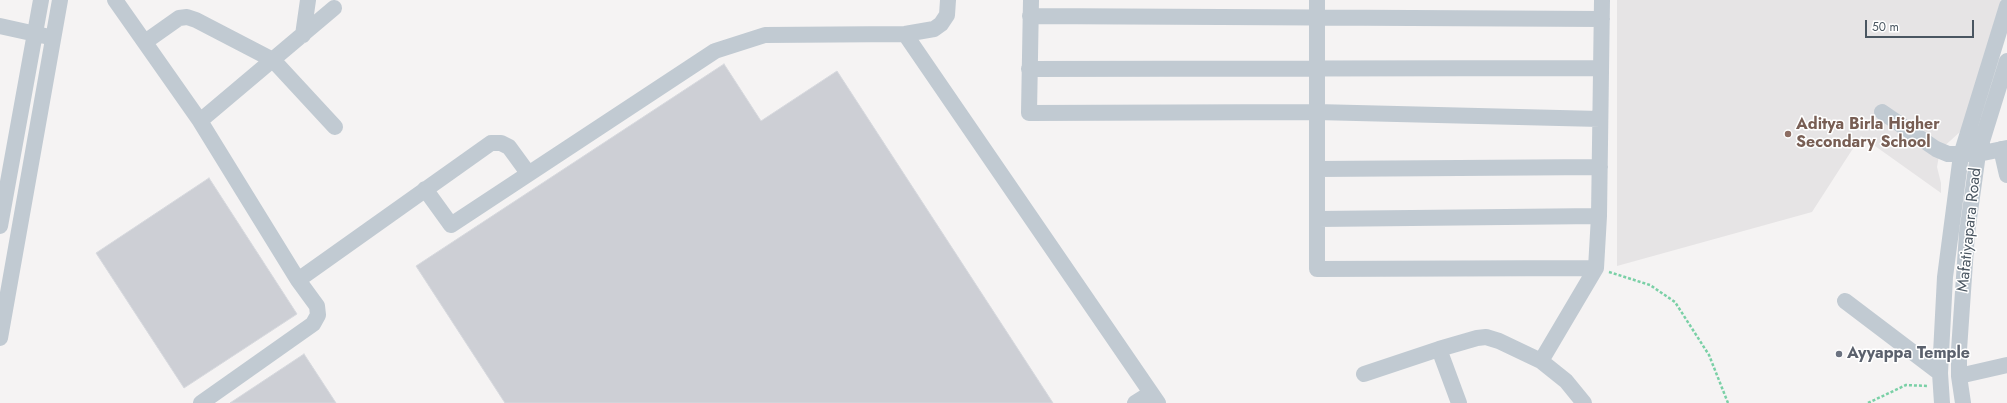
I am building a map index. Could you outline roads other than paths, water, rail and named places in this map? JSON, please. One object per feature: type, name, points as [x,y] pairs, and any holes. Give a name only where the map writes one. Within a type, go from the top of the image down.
[{"type":"street","points":[[0,226],[42,0]]},
{"type":"street","points":[[0,338],[60,0]]},
{"type":"street","points":[[115,0],[200,121],[298,280],[317,306],[318,315],[313,324],[201,403]]},
{"type":"street","points":[[303,35],[308,0]]},
{"type":"street","points":[[425,189],[451,225],[715,51],[764,35],[905,34],[934,29],[941,24],[947,15],[948,0]]},
{"type":"street","points":[[1031,0],[1029,113],[1316,112],[1600,119]]},
{"type":"street","points":[[1317,0],[1317,270],[1596,268]]},
{"type":"street","points":[[1541,361],[1596,268],[1599,216],[1602,0]]},
{"type":"street","points":[[1940,388],[1945,277],[1961,155],[2007,6]]},
{"type":"street","points":[[200,121],[334,8]]},
{"type":"street","points":[[1030,16],[1602,19]]},
{"type":"street","points":[[145,42],[174,21],[186,17],[196,20],[273,60],[334,127]]},
{"type":"street","points":[[0,26],[53,37]]},
{"type":"street","points":[[905,34],[1155,398],[1135,403]]},
{"type":"street","points":[[1029,69],[1601,68]]},
{"type":"street","name":"Mafatiyapara Road","points":[[1963,403],[1959,376],[1964,257],[1978,154],[2006,68]]},
{"type":"street","points":[[1882,112],[1936,149],[1948,154],[1978,154],[2004,149],[2007,175]]},
{"type":"street","points":[[298,280],[491,143],[501,142],[509,147],[528,173]]},
{"type":"street","points":[[1318,169],[1600,167]]},
{"type":"street","points":[[1318,219],[1599,216]]},
{"type":"street","points":[[1845,301],[1940,388]]},
{"type":"street","points":[[1364,374],[1439,349],[1477,338],[1486,337],[1499,341],[1541,361],[1566,381],[1584,403]]},
{"type":"street","points":[[1439,349],[1459,403]]},
{"type":"street","points":[[1959,376],[2007,365]]},
{"type":"place","name":"Aditya Birla Higher Secondary School","points":[[1788,134]]},
{"type":"place","name":"Ayyappa Temple","points":[[1839,354]]}]
